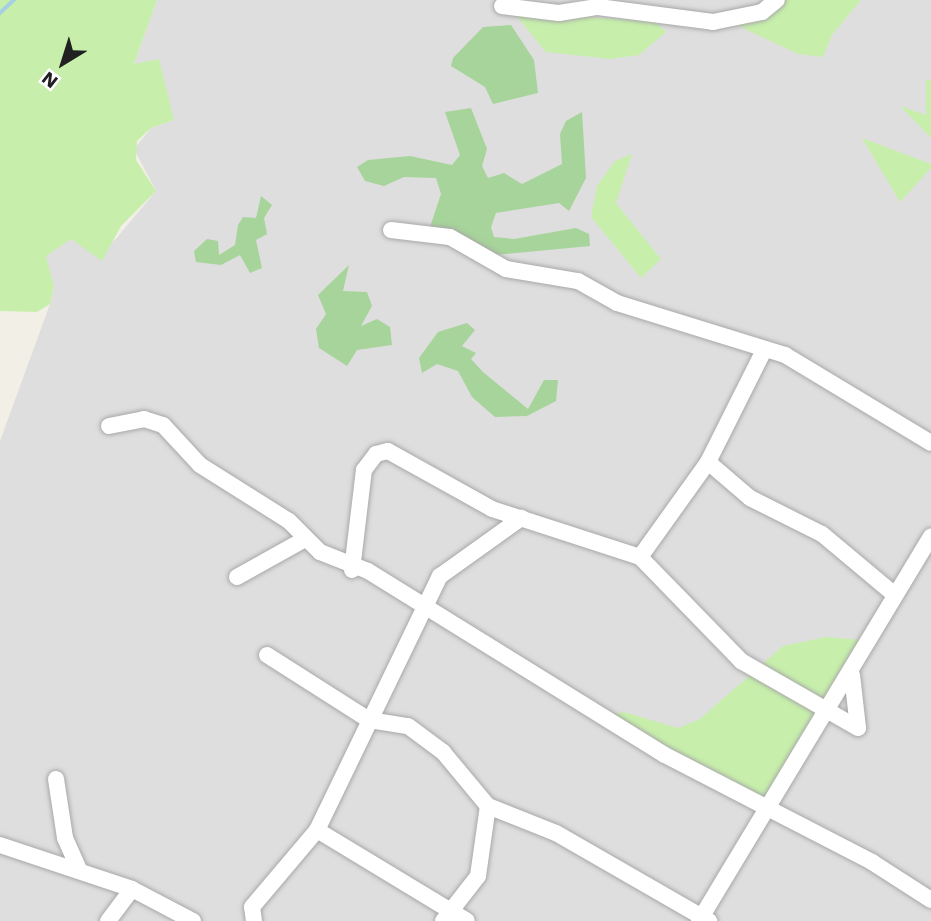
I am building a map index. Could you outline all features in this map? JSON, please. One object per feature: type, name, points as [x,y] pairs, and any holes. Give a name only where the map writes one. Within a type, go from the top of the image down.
[{"type":"street","points":[[502,6],[559,13],[598,7],[713,22],[762,12],[777,0]]},
{"type":"street","points":[[391,230],[450,237],[506,269],[578,281],[617,303],[785,355],[931,443]]},
{"type":"street","points":[[640,557],[708,462],[764,350]]},
{"type":"street","points":[[109,426],[144,419],[163,425],[200,465],[289,521],[305,539],[352,570],[368,571],[665,755],[769,807],[931,900]]},
{"type":"street","points":[[352,570],[365,470],[376,454],[397,454],[521,519],[640,557],[741,661],[858,728],[852,674]]},
{"type":"street","points":[[708,462],[750,498],[822,534],[895,595]]},
{"type":"street","points":[[254,921],[252,906],[317,830],[440,576],[521,519]]},
{"type":"street","points":[[267,655],[369,720],[408,726],[443,752],[488,806],[556,833],[703,919],[852,674],[895,595],[931,537]]},
{"type":"street","points":[[237,577],[305,539]]},
{"type":"street","points":[[56,779],[65,838],[79,869]]},
{"type":"street","points":[[447,915],[478,876],[488,806]]},
{"type":"street","points":[[317,830],[447,915],[467,921]]},
{"type":"street","points":[[0,845],[79,869],[132,890],[194,921]]},
{"type":"street","points":[[108,921],[132,890]]},
{"type":"shaded area","points":[[157,0],[931,0],[931,921],[0,921],[0,441],[50,304],[54,286],[45,256],[71,239],[114,241],[156,191],[134,149],[151,128],[174,120],[134,64]]},
{"type":"green space","points":[[0,0],[157,0],[134,64],[159,59],[174,120],[151,128],[137,141],[136,160],[156,191],[121,226],[102,261],[71,239],[46,256],[54,286],[50,304],[37,312],[0,311]]},
{"type":"green space","points":[[783,0],[861,0],[832,35],[823,57],[798,54],[730,22]]},
{"type":"green space","points":[[514,13],[655,21],[666,32],[639,55],[610,59],[546,52]]},
{"type":"green space","points":[[511,25],[534,60],[538,93],[493,104],[485,87],[451,66],[453,58],[483,27]]},
{"type":"green space","points":[[926,80],[931,80],[931,138],[900,106],[926,115]]},
{"type":"green space","points":[[471,108],[487,149],[482,166],[488,178],[504,173],[522,184],[562,164],[560,134],[566,121],[582,112],[586,178],[569,211],[559,203],[496,213],[491,227],[494,237],[514,239],[576,228],[589,234],[590,246],[484,256],[428,233],[441,194],[436,178],[404,177],[384,186],[365,181],[357,167],[368,160],[410,156],[452,165],[460,155],[445,112]]},
{"type":"green space","points":[[862,138],[931,164],[931,168],[900,202]]},
{"type":"green space","points":[[632,154],[616,203],[661,259],[641,278],[591,217],[597,186],[615,161]]},
{"type":"green space","points":[[261,196],[272,205],[264,218],[267,234],[256,240],[262,268],[250,273],[240,255],[221,265],[196,262],[194,251],[207,239],[218,241],[219,255],[235,245],[238,225],[243,217],[256,218]]},
{"type":"green space","points":[[349,265],[343,291],[367,292],[372,306],[361,326],[377,319],[390,327],[392,345],[357,350],[347,366],[319,348],[316,329],[326,314],[318,295]]},
{"type":"green space","points":[[467,323],[475,330],[462,346],[476,353],[471,359],[483,372],[528,409],[544,380],[558,380],[556,401],[527,416],[495,417],[472,397],[458,371],[437,364],[422,373],[419,358],[438,332]]},
{"type":"green space","points":[[826,637],[872,641],[769,807],[609,715],[624,712],[678,728],[700,719],[783,646]]},
{"type":"waterway","points":[[0,13],[14,0]]}]
